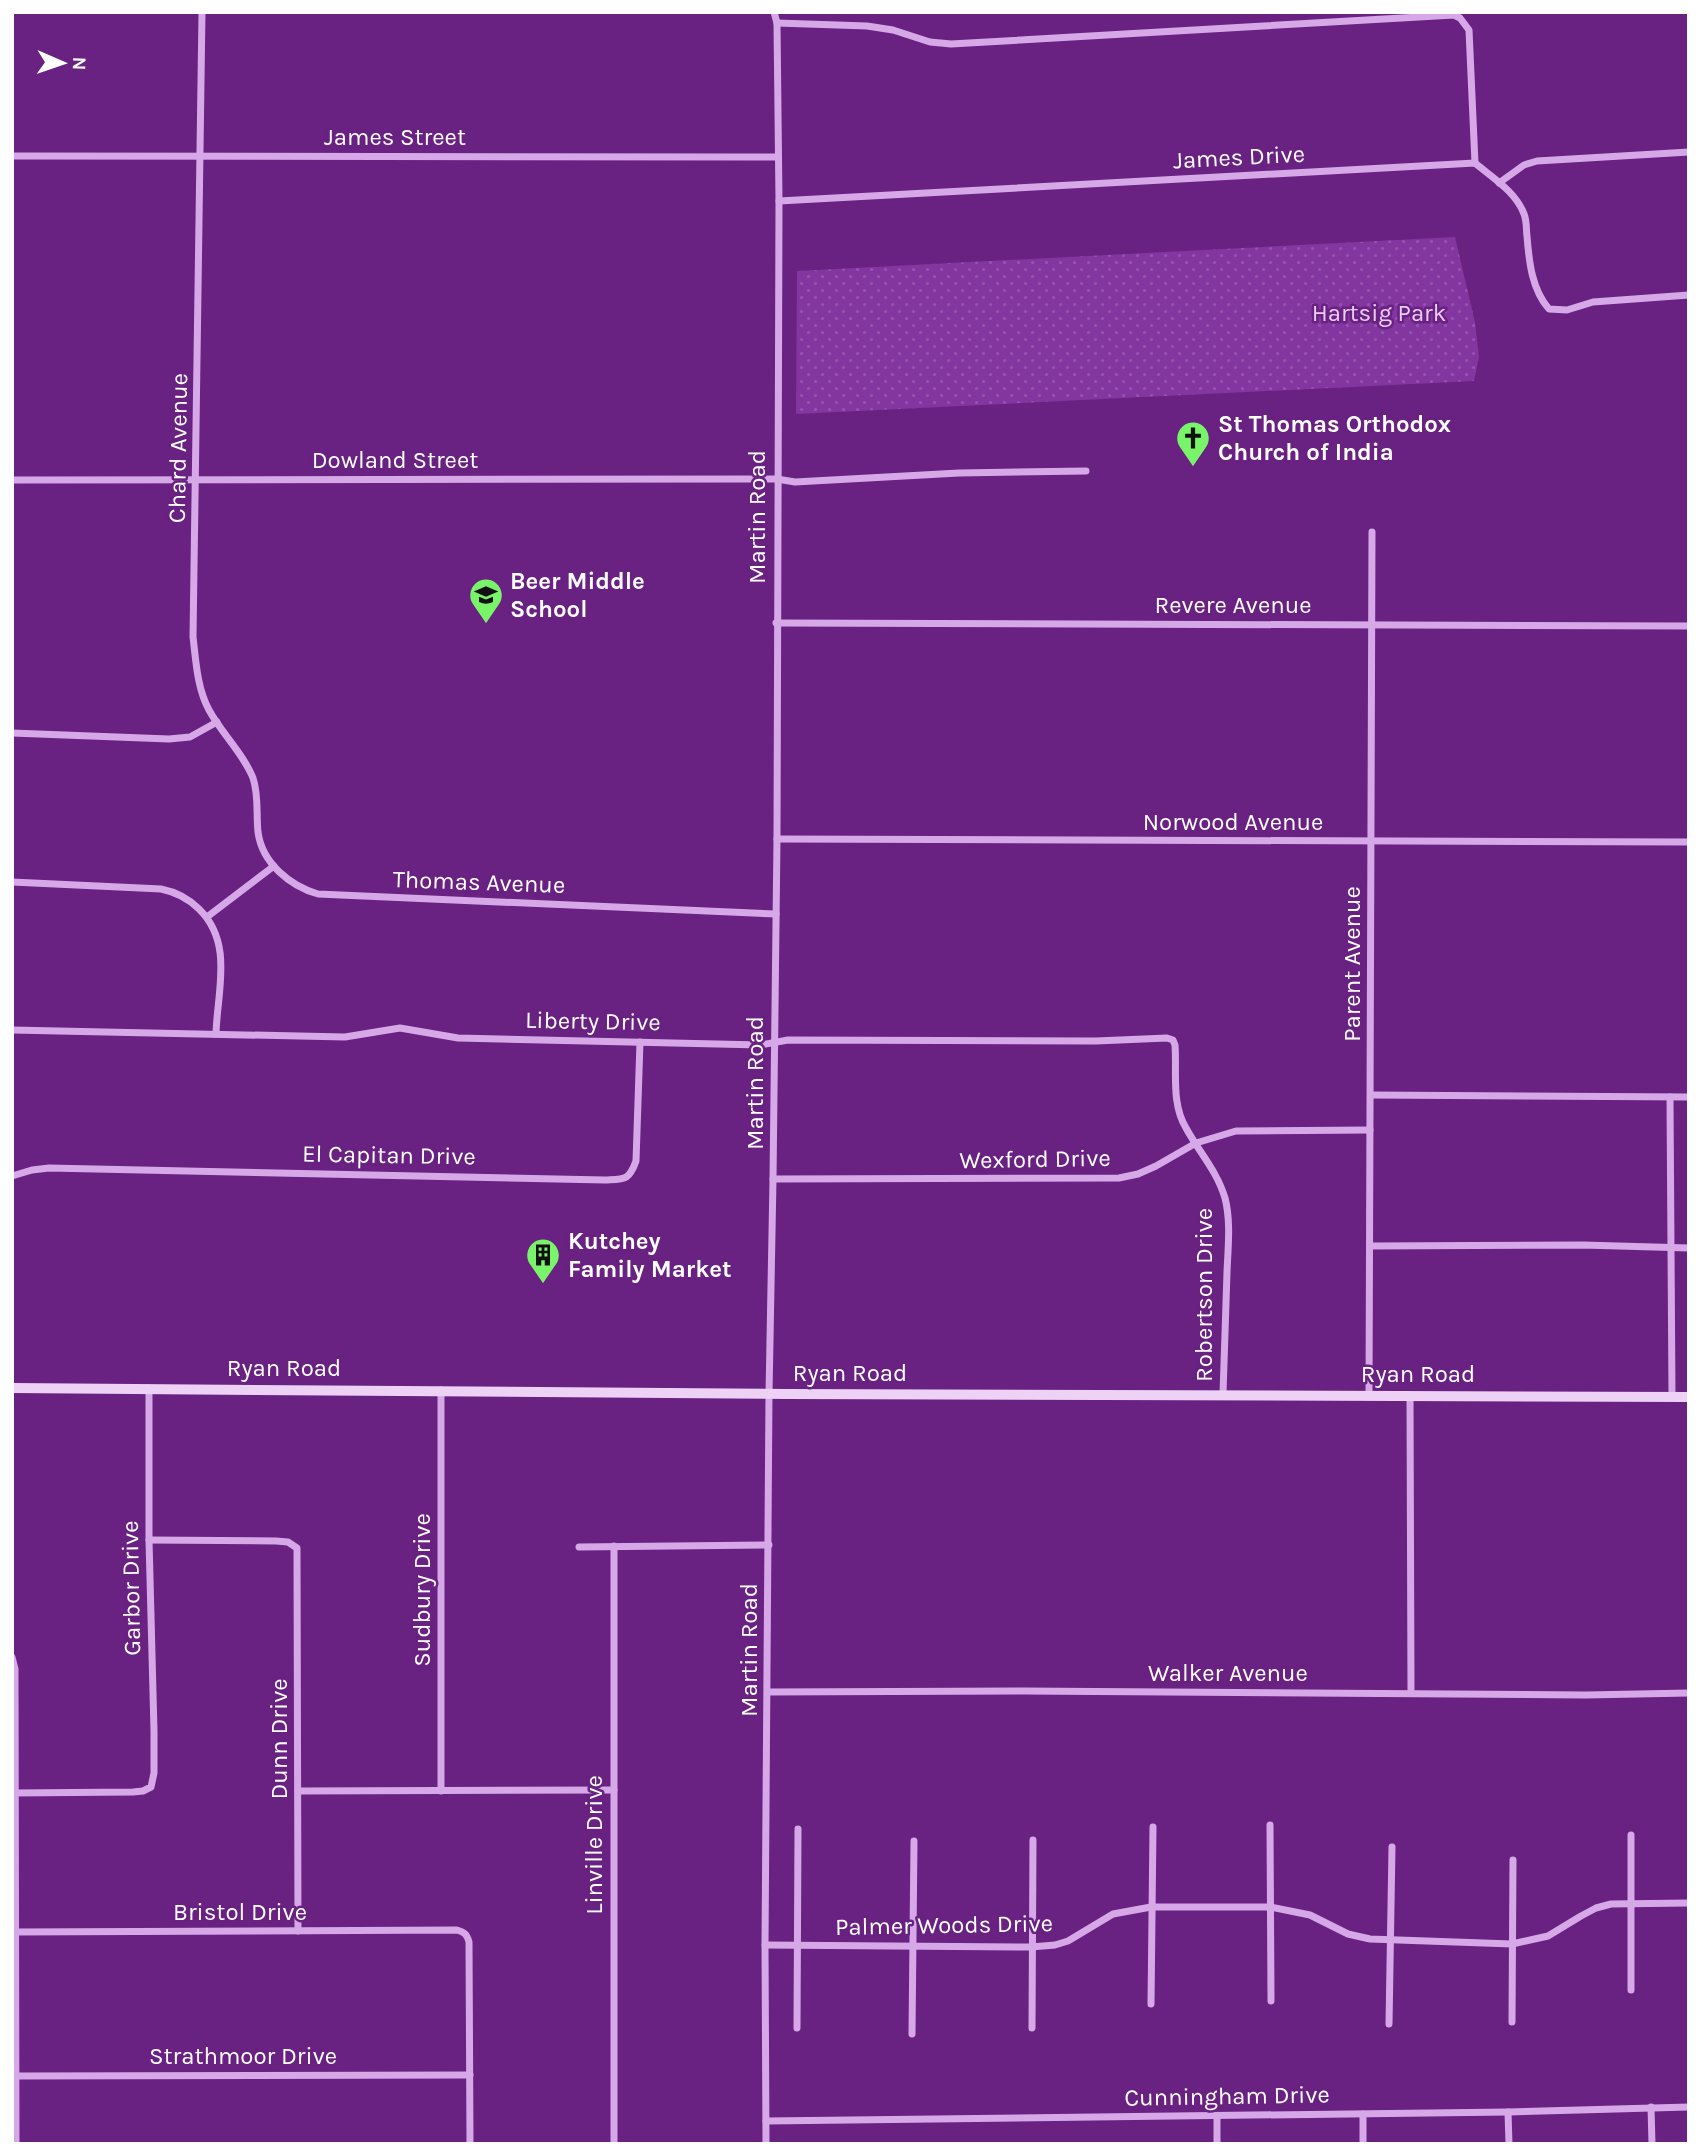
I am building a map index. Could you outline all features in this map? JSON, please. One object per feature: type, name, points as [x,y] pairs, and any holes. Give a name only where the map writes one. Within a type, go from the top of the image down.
[{"type":"main road","name":"Ryan Road","points":[[12,1388],[1689,1397]]},
{"type":"street","name":"Chard Avenue","points":[[202,12],[193,637],[203,697],[252,777],[257,793],[260,842],[274,866]]},
{"type":"street","name":"Martin Road","points":[[766,2144],[769,1394],[777,839],[779,201],[777,23],[774,12]]},
{"type":"street","points":[[777,23],[867,26],[893,30],[930,43],[951,44],[1446,14],[1460,18],[1469,30],[1475,163],[1513,197],[1525,216],[1536,290],[1549,309],[1558,311],[1593,302],[1689,295]]},
{"type":"street","points":[[1499,183],[1524,165],[1537,161],[1689,152]]},
{"type":"street","name":"James Street","points":[[12,156],[778,157]]},
{"type":"street","name":"James Drive","points":[[779,201],[1475,163]]},
{"type":"street","name":"Dowland Street","points":[[12,480],[777,479],[795,482],[959,473],[1086,471]]},
{"type":"street","name":"Parent Avenue","points":[[1369,1395],[1372,532]]},
{"type":"street","name":"Revere Avenue","points":[[776,623],[1689,626]]},
{"type":"street","points":[[12,733],[169,739],[190,737],[217,722]]},
{"type":"street","name":"Norwood Avenue","points":[[777,839],[1689,842]]},
{"type":"street","points":[[207,917],[274,866]]},
{"type":"street","name":"Thomas Avenue","points":[[274,866],[288,880],[318,894],[776,914]]},
{"type":"street","points":[[12,882],[161,889],[192,902],[207,917],[217,936],[221,954],[216,1034]]},
{"type":"street","name":"Liberty Drive","points":[[12,1030],[345,1037],[400,1028],[458,1038],[761,1045],[788,1040],[1173,1040]]},
{"type":"street","name":"Robertson Drive","points":[[1173,1040],[1178,1106],[1185,1127],[1216,1175],[1225,1199],[1228,1254],[1223,1395]]},
{"type":"street","name":"El Capitan Drive","points":[[12,1176],[49,1168],[624,1179],[632,1173],[636,1161],[640,1042]]},
{"type":"street","points":[[1371,1096],[1689,1097]]},
{"type":"street","points":[[1670,1097],[1672,1397]]},
{"type":"street","name":"Wexford Drive","points":[[774,1179],[1119,1178],[1156,1166],[1196,1143],[1236,1131],[1370,1130]]},
{"type":"street","points":[[1370,1246],[1583,1245],[1689,1248]]},
{"type":"street","name":"Garbor Drive","points":[[14,1793],[143,1791],[151,1787],[154,1773],[154,1731],[149,1540],[149,1388]]},
{"type":"street","name":"Sudbury Drive","points":[[441,1390],[441,1791]]},
{"type":"street","points":[[1410,1395],[1411,1693]]},
{"type":"street","name":"Dunn Drive","points":[[149,1540],[276,1541],[288,1542],[297,1548],[298,1931]]},
{"type":"street","points":[[579,1546],[769,1545]]},
{"type":"street","name":"Linville Drive","points":[[614,1546],[614,2144]]},
{"type":"street","points":[[12,1657],[15,1670],[16,2144]]},
{"type":"street","name":"Walker Avenue","points":[[768,1692],[1586,1695],[1689,1693]]},
{"type":"street","points":[[299,1791],[614,1790]]},
{"type":"street","points":[[1270,1825],[1271,2001]]},
{"type":"street","points":[[1151,2004],[1153,1826]]},
{"type":"street","points":[[797,2028],[798,1829]]},
{"type":"street","points":[[1631,1835],[1631,1990]]},
{"type":"street","points":[[1032,2028],[1033,1840]]},
{"type":"street","points":[[912,2035],[914,1841]]},
{"type":"street","points":[[1389,2024],[1392,1847]]},
{"type":"street","points":[[1512,2022],[1513,1860]]},
{"type":"street","name":"Palmer Woods Drive","points":[[765,1945],[1055,1945],[1068,1941],[1113,1914],[1151,1907],[1270,1907],[1310,1915],[1348,1934],[1390,1941],[1511,1944],[1548,1936],[1596,1908],[1611,1904],[1689,1903]]},
{"type":"street","name":"Bristol Drive","points":[[16,1932],[464,1932],[469,1941],[470,2075]]},
{"type":"street","points":[[470,2075],[470,2144]]},
{"type":"street","name":"Strathmoor Drive","points":[[16,2076],[470,2075]]},
{"type":"street","name":"Cunningham Drive","points":[[766,2121],[1508,2112],[1689,2107]]},
{"type":"street","points":[[1651,2108],[1652,2144]]},
{"type":"street","points":[[1508,2112],[1509,2144]]},
{"type":"street","points":[[1363,2114],[1363,2144]]},
{"type":"street","points":[[1217,2116],[1217,2144]]},
{"type":"green space","name":"Hartsig Park","points":[[1455,237],[1475,322],[1479,357],[1474,381],[796,414],[797,271]]},
{"type":"place","name":"St Thomas Orthodox Church of India","points":[[1193,468]]},
{"type":"place","name":"Beer Middle School","points":[[486,625]]},
{"type":"place","name":"Kutchey Family Market","points":[[543,1285]]}]
